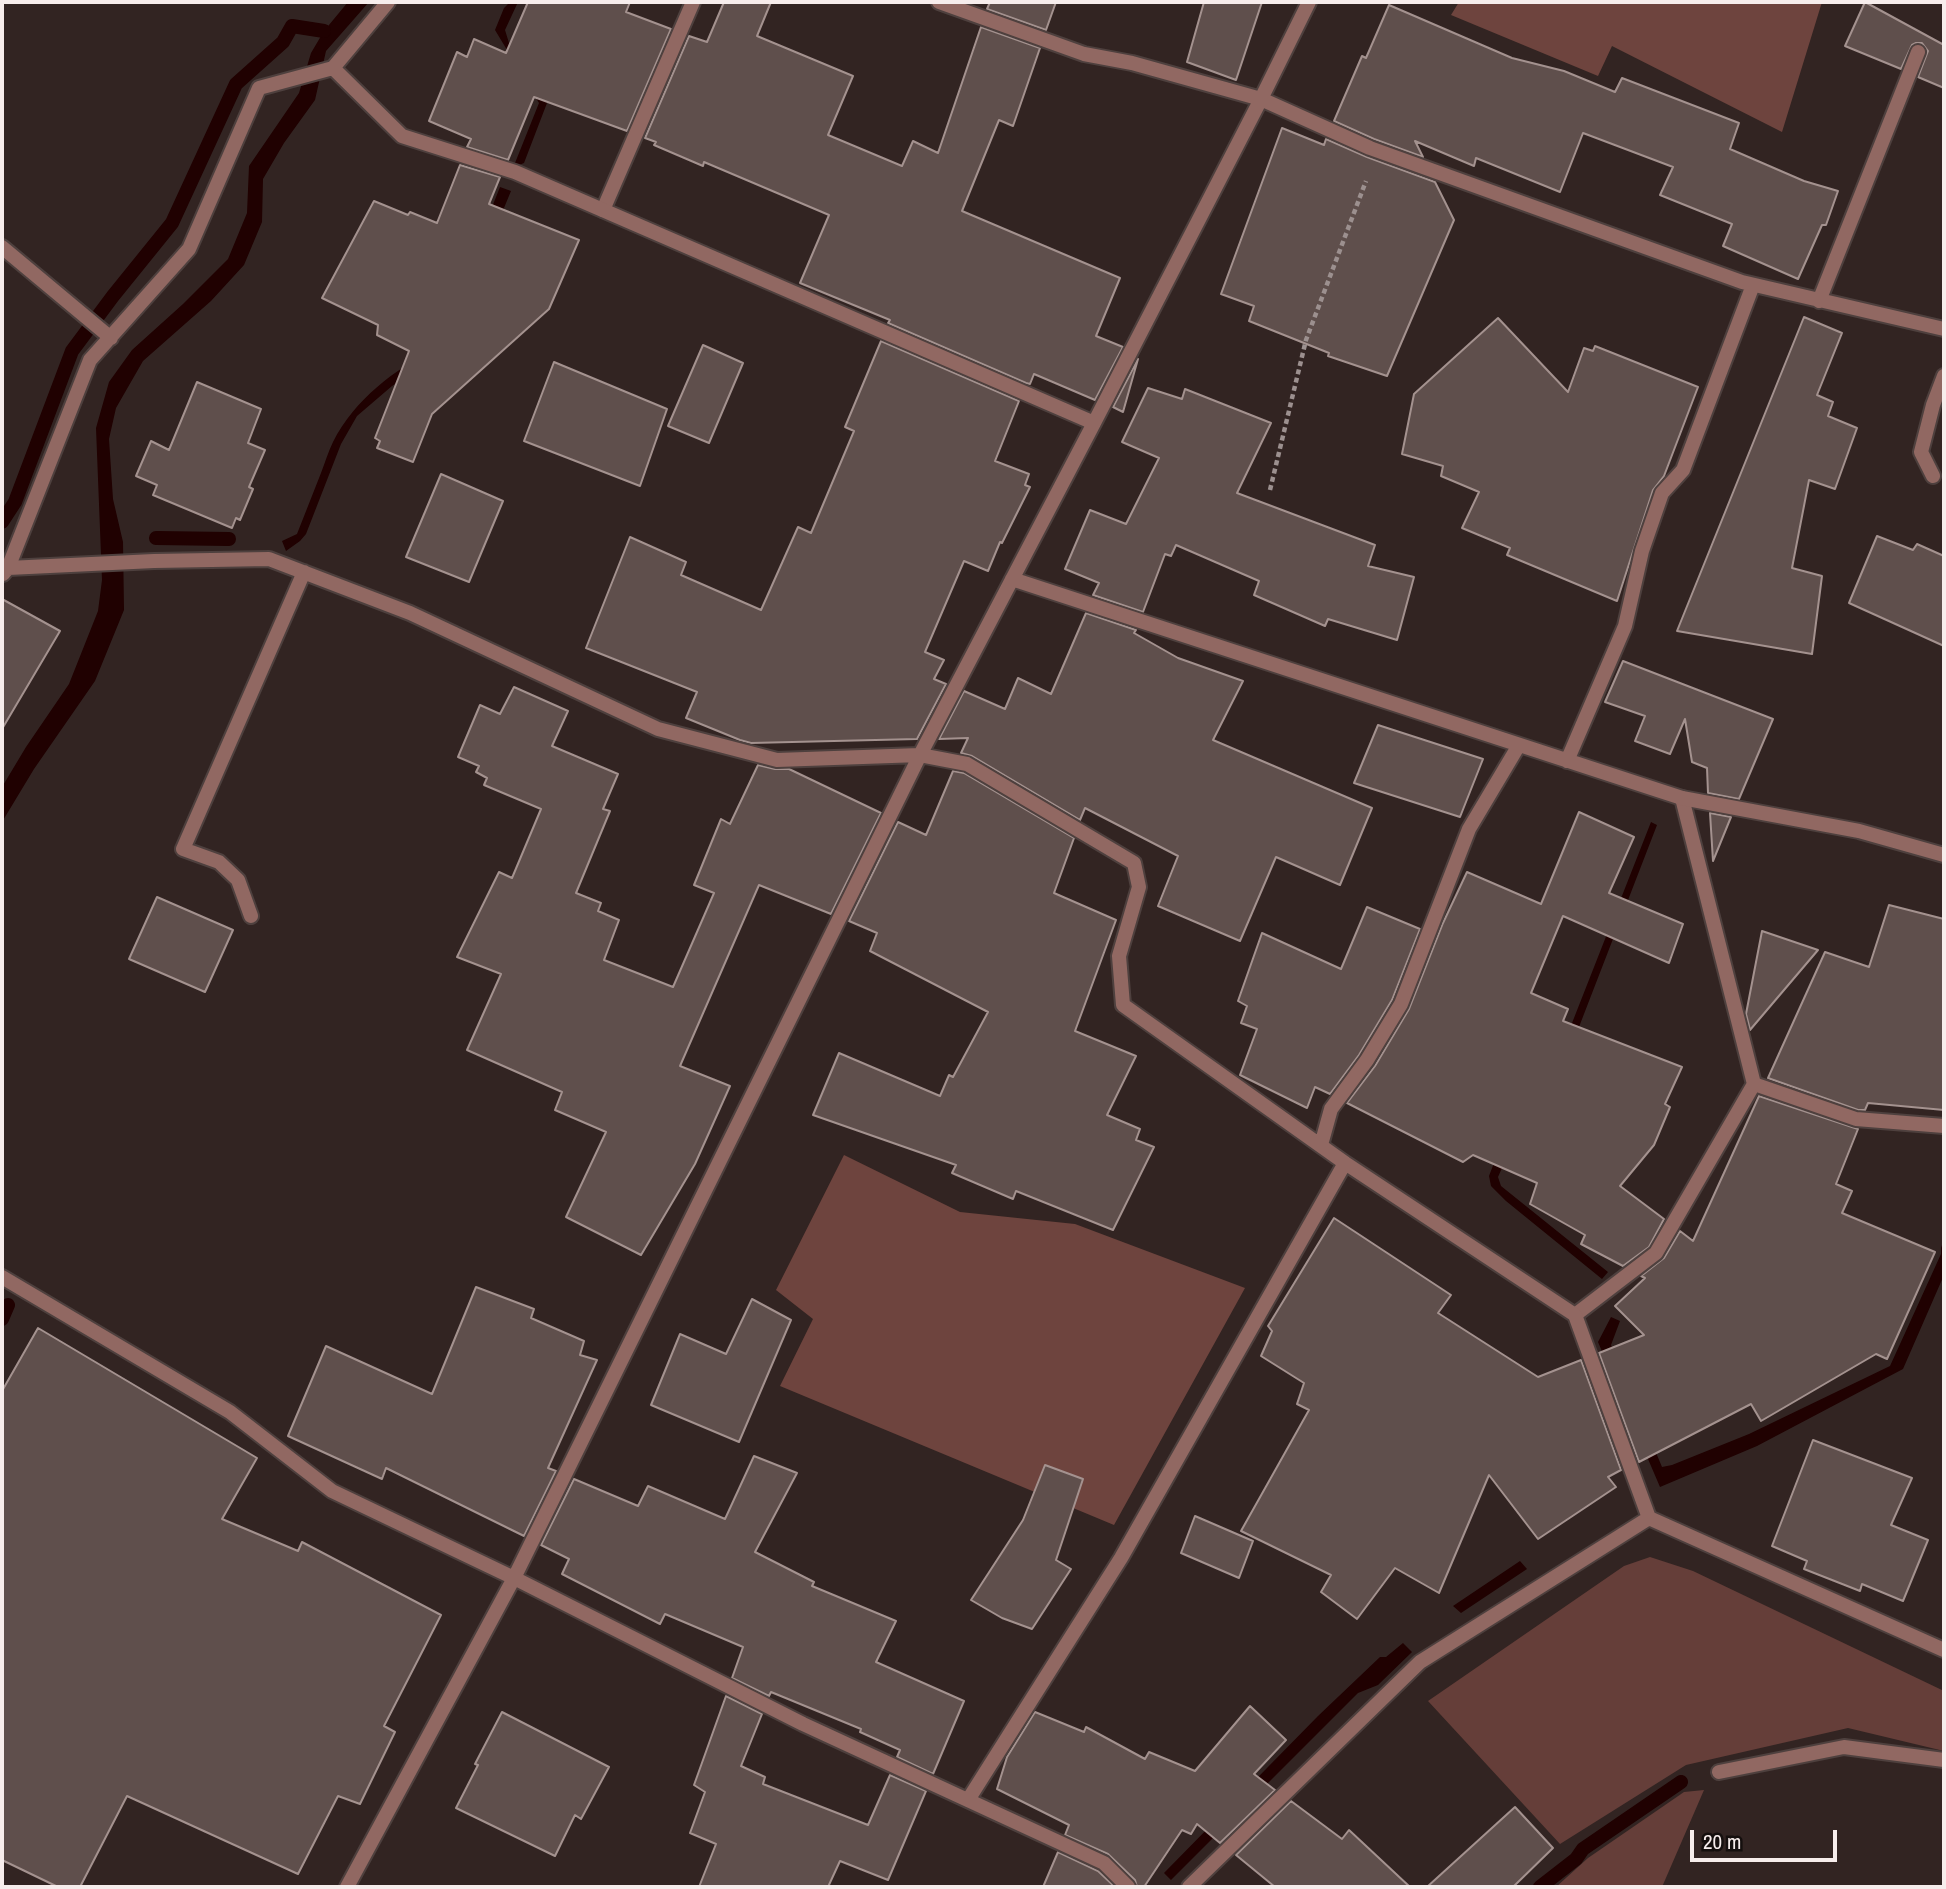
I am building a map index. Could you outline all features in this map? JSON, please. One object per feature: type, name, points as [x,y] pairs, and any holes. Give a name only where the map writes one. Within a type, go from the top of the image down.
[{"type":"street","points":[[388,2],[333,68],[259,88],[189,249],[90,360],[5,572],[153,561],[269,559],[410,612],[658,729],[777,760],[920,755],[967,764],[1134,863],[1139,887],[1119,956],[1123,1005],[1345,1163],[1575,1315],[1649,1518],[1944,1650]]},
{"type":"street","points":[[603,209],[693,2]]},
{"type":"street","points":[[939,2],[1084,54],[1132,63],[1261,99],[1377,150],[1754,285],[1944,330]]},
{"type":"street","points":[[347,1887],[514,1578],[920,755],[1094,423],[1309,2]]},
{"type":"street","points":[[1819,301],[1918,52]]},
{"type":"street","points":[[333,68],[402,136],[515,172],[1094,423]]},
{"type":"street","points":[[2,247],[111,338]]},
{"type":"street","points":[[1567,761],[1625,626],[1642,551],[1662,493],[1683,470],[1754,285]]},
{"type":"street","points":[[1933,477],[1922,452],[1933,405],[1944,376]]},
{"type":"street","points":[[251,916],[239,880],[219,862],[183,849],[304,572]]},
{"type":"street","points":[[1012,579],[1682,798],[1858,831],[1944,855]]},
{"type":"street","points":[[1321,1145],[1331,1110],[1367,1060],[1401,1004],[1469,829],[1519,745]]},
{"type":"street","points":[[1575,1315],[1656,1253],[1754,1084],[1682,798]]},
{"type":"street","points":[[1754,1084],[1856,1119],[1944,1126]]},
{"type":"street","points":[[968,1800],[1121,1558],[1345,1163]]},
{"type":"street","points":[[2,1277],[230,1412],[331,1491],[514,1578],[803,1724],[1104,1863],[1128,1887]]},
{"type":"street","points":[[1189,1887],[1420,1662],[1649,1518]]},
{"type":"street","points":[[1720,1772],[1844,1747],[1944,1760]]},
{"type":"path","points":[[1270,490],[1306,340],[1377,150]]},
{"type":"shaded area","points":[[348,2],[369,2],[326,51],[315,100],[284,143],[263,179],[262,222],[244,265],[211,301],[143,361],[116,408],[109,439],[113,499],[123,542],[124,610],[95,681],[34,769],[2,822],[2,787],[69,684],[98,611],[102,580],[96,428],[109,382],[132,350],[228,259],[247,213],[249,166],[299,93],[311,53],[324,31]]},
{"type":"shaded area","points":[[510,2],[518,2],[505,30],[509,43],[546,90],[547,103],[524,163],[519,165],[515,163],[539,103],[495,30],[504,8]]},
{"type":"shaded area","points":[[1459,2],[1822,2],[1782,132],[1612,46],[1598,76],[1451,15]]},
{"type":"shaded area","points":[[500,187],[511,191],[444,353],[392,386],[357,416],[341,444],[306,534],[286,551],[282,541],[297,534],[331,446],[352,412],[391,376],[436,348]]},
{"type":"shaded area","points":[[1651,822],[1657,825],[1550,1102],[1498,1177],[1501,1186],[1608,1272],[1602,1279],[1506,1201],[1491,1186],[1489,1176],[1494,1163],[1541,1102]]},
{"type":"shaded area","points":[[844,1155],[960,1212],[1075,1224],[1245,1288],[1114,1525],[780,1386],[813,1319],[776,1290]]},
{"type":"shaded area","points":[[1944,1239],[1944,1275],[1903,1369],[1757,1446],[1660,1487],[1598,1342],[1611,1317],[1620,1321],[1611,1345],[1662,1467],[1672,1465],[1749,1434],[1890,1366],[1941,1254]]},
{"type":"shaded area","points":[[1650,1557],[1693,1571],[1944,1691],[1944,1751],[1848,1728],[1686,1765],[1560,1844],[1428,1701],[1624,1566]]},
{"type":"shaded area","points":[[1520,1561],[1527,1569],[1461,1613],[1453,1606]]},
{"type":"shaded area","points":[[1403,1643],[1412,1652],[1378,1685],[1358,1693],[1171,1880],[1164,1873],[1318,1716],[1380,1657],[1386,1657]]},
{"type":"shaded area","points":[[1704,1790],[1662,1887],[1556,1887],[1588,1858],[1684,1792]]},
{"type":"building","points":[[528,2],[630,2],[626,12],[671,29],[627,131],[534,97],[508,160],[467,147],[471,139],[429,121],[457,52],[467,57],[474,39],[506,53]]},
{"type":"building","points":[[724,2],[771,2],[757,36],[853,76],[828,135],[902,166],[913,141],[938,153],[981,27],[1040,48],[1013,126],[999,120],[962,211],[1120,278],[1096,336],[1123,347],[1095,400],[1034,374],[1030,384],[1026,383],[888,323],[890,320],[800,283],[829,215],[704,162],[703,166],[654,145],[656,142],[645,138],[689,36],[707,42]]},
{"type":"building","points":[[990,2],[1056,2],[1046,30],[987,9]]},
{"type":"building","points":[[1204,2],[1262,2],[1236,80],[1187,62]]},
{"type":"building","points":[[1865,2],[1944,45],[1944,88],[1918,77],[1928,51],[1922,43],[1912,45],[1901,69],[1845,46]]},
{"type":"building","points":[[1389,5],[1512,58],[1564,71],[1615,92],[1622,78],[1739,123],[1730,149],[1804,181],[1838,191],[1826,225],[1822,225],[1798,279],[1723,246],[1732,224],[1660,195],[1673,167],[1583,133],[1560,192],[1476,158],[1474,166],[1415,141],[1423,157],[1334,121],[1362,56],[1366,58]]},
{"type":"building","points":[[1282,128],[1324,145],[1326,139],[1435,182],[1454,220],[1387,376],[1328,356],[1329,353],[1249,321],[1254,306],[1221,294]]},
{"type":"building","points":[[460,165],[500,177],[489,204],[579,240],[549,309],[432,414],[413,462],[377,448],[380,441],[375,438],[409,351],[377,335],[378,325],[322,298],[374,201],[437,223]]},
{"type":"building","points":[[1804,317],[1842,333],[1817,395],[1833,402],[1828,416],[1857,428],[1835,489],[1809,480],[1792,568],[1822,576],[1812,654],[1677,631]]},
{"type":"building","points":[[1498,318],[1568,392],[1584,348],[1593,351],[1595,346],[1698,387],[1664,476],[1653,490],[1617,601],[1507,555],[1510,548],[1462,528],[1479,492],[1441,476],[1443,466],[1402,454],[1414,394]]},
{"type":"building","points":[[881,341],[1019,401],[995,461],[1029,474],[1025,485],[1030,487],[1002,543],[1000,542],[988,571],[964,561],[925,652],[944,660],[934,679],[946,684],[917,739],[751,743],[740,740],[686,718],[697,692],[586,648],[630,537],[686,562],[681,575],[761,610],[798,527],[811,533],[854,431],[845,427]]},
{"type":"building","points":[[703,345],[743,363],[709,443],[668,426]]},
{"type":"building","points":[[1138,359],[1123,412],[1113,407]]},
{"type":"building","points":[[554,362],[667,409],[640,486],[524,441]]},
{"type":"building","points":[[197,382],[261,409],[248,443],[265,450],[249,487],[253,489],[240,520],[236,518],[232,528],[153,495],[157,485],[136,476],[151,441],[169,450]]},
{"type":"building","points":[[1148,388],[1182,399],[1185,389],[1271,423],[1237,493],[1375,545],[1368,566],[1414,577],[1397,640],[1328,619],[1325,626],[1254,595],[1259,581],[1176,545],[1171,556],[1165,554],[1143,612],[1093,595],[1099,583],[1065,569],[1090,510],[1126,524],[1159,458],[1122,442]]},
{"type":"building","points":[[441,474],[503,501],[469,582],[406,557]]},
{"type":"building","points":[[1877,536],[1913,550],[1917,544],[1944,556],[1944,646],[1849,603]]},
{"type":"building","points":[[2,599],[60,631],[2,729]]},
{"type":"building","points":[[1086,613],[1136,630],[1134,633],[1178,658],[1243,681],[1213,740],[1372,808],[1340,885],[1276,857],[1240,941],[1158,906],[1178,856],[1085,808],[1080,820],[972,756],[961,753],[968,738],[939,739],[964,691],[1005,709],[1018,678],[1051,694]]},
{"type":"building","points":[[1623,661],[1773,719],[1739,799],[1708,793],[1707,768],[1692,762],[1685,719],[1670,754],[1635,741],[1645,716],[1605,702]]},
{"type":"building","points":[[514,687],[568,711],[552,746],[618,774],[603,809],[610,811],[576,893],[601,903],[598,911],[619,920],[604,960],[673,987],[714,893],[694,885],[721,819],[730,824],[758,765],[789,769],[881,813],[831,914],[759,885],[680,1066],[730,1086],[695,1164],[641,1255],[566,1217],[606,1132],[555,1110],[562,1092],[467,1050],[501,974],[457,957],[499,872],[512,878],[541,809],[484,785],[487,778],[476,772],[479,766],[458,757],[480,705],[500,714]]},
{"type":"building","points":[[1378,725],[1483,759],[1460,817],[1354,783]]},
{"type":"building","points":[[953,771],[964,773],[1074,838],[1054,893],[1116,920],[1075,1031],[1136,1056],[1107,1115],[1140,1129],[1136,1140],[1154,1147],[1113,1230],[1016,1191],[1013,1199],[952,1173],[956,1165],[813,1115],[839,1053],[940,1096],[949,1075],[953,1077],[988,1012],[870,951],[877,933],[849,921],[898,822],[926,835]]},
{"type":"building","points":[[1579,812],[1634,837],[1609,893],[1683,924],[1669,963],[1563,916],[1531,993],[1568,1009],[1563,1021],[1682,1067],[1665,1104],[1670,1107],[1654,1145],[1620,1186],[1664,1219],[1649,1247],[1623,1266],[1581,1244],[1585,1235],[1530,1204],[1537,1183],[1473,1155],[1463,1162],[1347,1103],[1375,1066],[1409,1009],[1443,923],[1467,872],[1541,904]]},
{"type":"building","points":[[1710,813],[1731,817],[1713,861]]},
{"type":"building","points":[[157,897],[233,930],[205,992],[129,959]]},
{"type":"building","points":[[1889,905],[1944,919],[1944,1110],[1868,1103],[1865,1110],[1858,1110],[1768,1078],[1825,952],[1869,967]]},
{"type":"building","points":[[1367,907],[1420,929],[1392,1000],[1359,1055],[1330,1094],[1315,1087],[1307,1108],[1240,1075],[1257,1029],[1241,1023],[1247,1006],[1238,1001],[1262,933],[1341,969]]},
{"type":"building","points":[[1762,931],[1818,950],[1750,1030],[1746,1014]]},
{"type":"building","points":[[1759,1096],[1858,1129],[1836,1184],[1852,1191],[1842,1213],[1935,1252],[1887,1359],[1876,1354],[1761,1421],[1751,1404],[1639,1462],[1599,1353],[1644,1335],[1615,1306],[1645,1278],[1641,1276],[1664,1258],[1680,1231],[1693,1241]]},
{"type":"building","points":[[1334,1218],[1451,1295],[1438,1313],[1538,1377],[1581,1360],[1621,1470],[1608,1477],[1616,1487],[1538,1539],[1489,1475],[1439,1593],[1395,1568],[1357,1619],[1321,1592],[1331,1575],[1241,1531],[1309,1410],[1297,1404],[1304,1383],[1261,1356],[1272,1331],[1268,1326]]},
{"type":"building","points":[[476,1287],[534,1309],[531,1318],[584,1341],[580,1355],[597,1360],[548,1468],[556,1471],[524,1536],[386,1468],[382,1479],[288,1436],[326,1346],[432,1394]]},
{"type":"building","points":[[752,1299],[791,1320],[739,1442],[651,1405],[680,1334],[726,1354]]},
{"type":"building","points":[[38,1328],[257,1458],[222,1519],[298,1551],[302,1542],[441,1615],[384,1726],[395,1732],[360,1804],[338,1796],[298,1874],[127,1796],[80,1887],[58,1887],[2,1860],[2,1391]]},
{"type":"building","points":[[1813,1440],[1912,1478],[1891,1525],[1928,1540],[1903,1601],[1862,1584],[1860,1591],[1804,1569],[1807,1561],[1772,1546]]},
{"type":"building","points":[[754,1456],[797,1473],[755,1552],[814,1582],[812,1586],[896,1621],[876,1662],[964,1701],[933,1774],[897,1757],[900,1750],[860,1732],[861,1729],[771,1692],[769,1696],[732,1678],[743,1647],[665,1614],[660,1624],[562,1574],[569,1559],[541,1545],[574,1479],[638,1506],[648,1486],[725,1519]]},
{"type":"building","points":[[1045,1465],[1083,1479],[1056,1560],[1071,1569],[1032,1629],[1002,1618],[971,1600],[1023,1520]]},
{"type":"building","points":[[1195,1516],[1253,1541],[1239,1578],[1181,1553]]},
{"type":"building","points":[[726,1696],[762,1714],[741,1766],[765,1777],[763,1784],[868,1825],[890,1775],[926,1791],[888,1880],[840,1861],[828,1887],[699,1887],[716,1844],[690,1833],[705,1792],[694,1785]]},
{"type":"building","points":[[1250,1706],[1286,1740],[1254,1774],[1275,1790],[1220,1843],[1197,1824],[1191,1834],[1182,1830],[1144,1887],[1137,1887],[1135,1880],[1108,1854],[1065,1835],[1069,1825],[997,1789],[1007,1757],[1035,1712],[1084,1732],[1086,1727],[1145,1759],[1149,1752],[1195,1771]]},
{"type":"building","points":[[502,1712],[609,1767],[581,1819],[575,1815],[555,1856],[456,1808]]},
{"type":"building","points":[[1291,1801],[1342,1839],[1349,1830],[1410,1887],[1275,1887],[1236,1855]]},
{"type":"building","points":[[1515,1807],[1553,1848],[1513,1887],[1427,1887]]},
{"type":"building","points":[[1058,1852],[1098,1871],[1115,1887],[1043,1887]]},
{"type":"waterway","points":[[2,522],[15,502],[72,351],[172,223],[236,84],[283,42],[292,26],[324,31]]},
{"type":"waterway","points":[[156,538],[229,539]]},
{"type":"waterway","points":[[2,1319],[8,1305]]},
{"type":"waterway","points":[[1540,1887],[1576,1859],[1583,1849],[1681,1782]]}]
